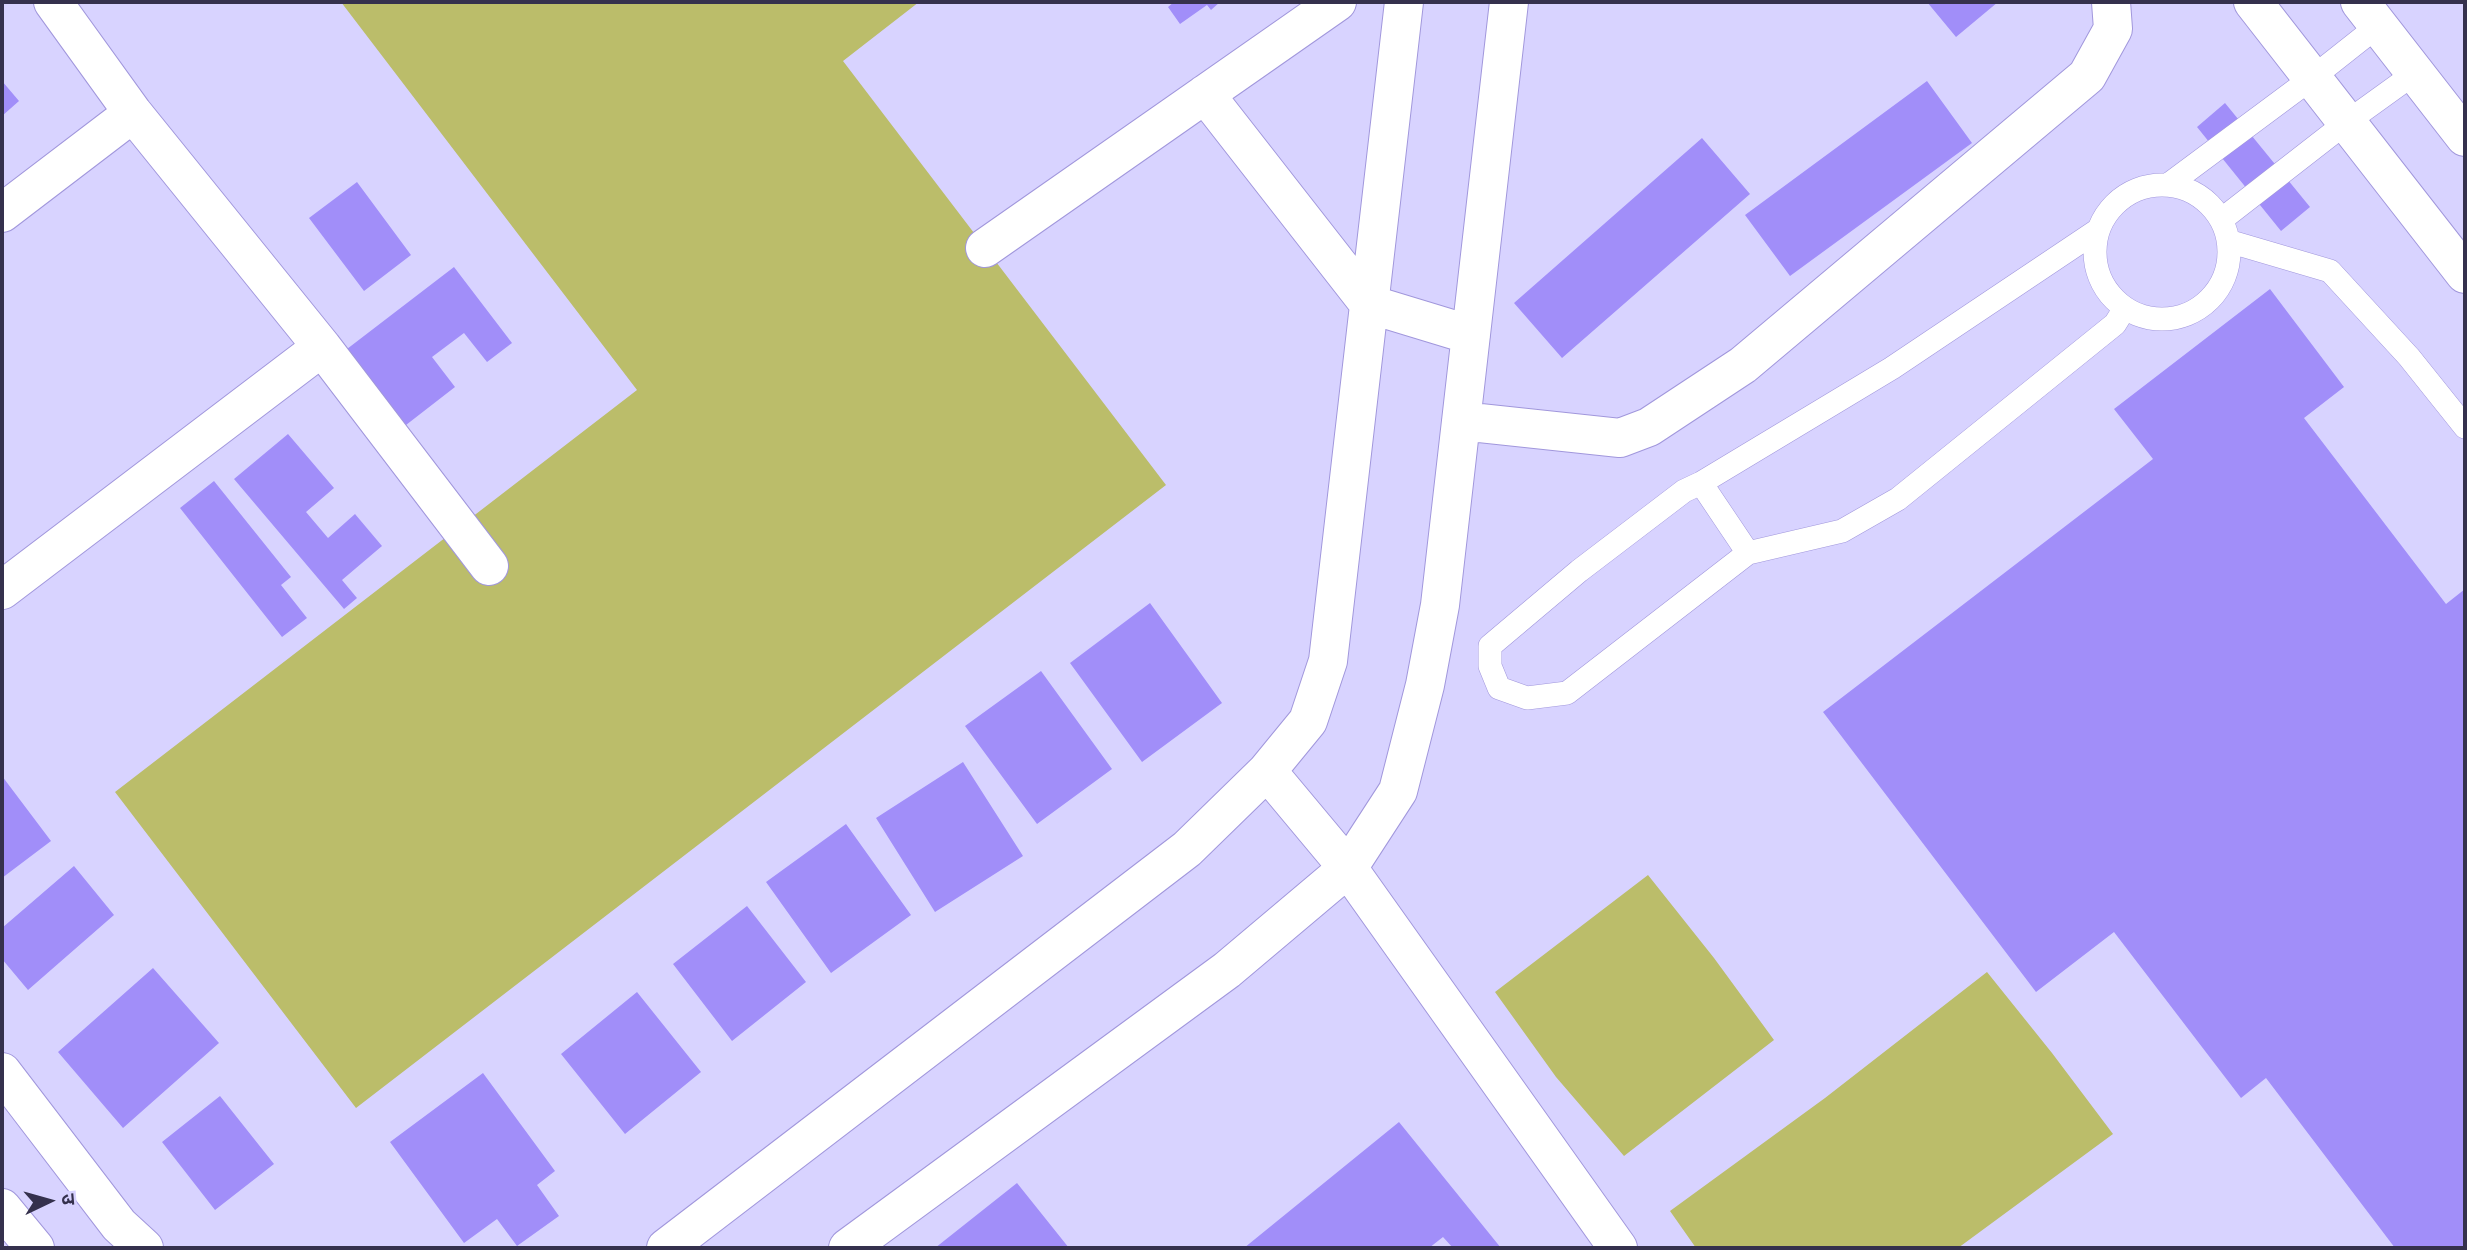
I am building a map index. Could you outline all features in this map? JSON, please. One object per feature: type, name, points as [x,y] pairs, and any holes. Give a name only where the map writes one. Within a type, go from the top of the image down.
[{"type":"street","points":[[53,2],[133,113],[322,347],[489,566]]},
{"type":"street","points":[[985,248],[1337,2]]},
{"type":"street","points":[[666,1248],[1187,849],[1267,771],[1308,721],[1328,661],[1404,2]]},
{"type":"street","points":[[848,1248],[1227,970],[1348,868],[1398,792],[1419,711],[1440,605],[1509,2]]},
{"type":"street","points":[[1461,421],[1620,438],[1649,426],[1743,365],[2087,76],[2113,29],[2111,2]]},
{"type":"street","points":[[2253,2],[2465,274]]},
{"type":"street","points":[[2369,14],[2465,137]]},
{"type":"street","points":[[1205,94],[1369,304],[1471,334]]},
{"type":"street","points":[[2,213],[133,113]]},
{"type":"street","points":[[2,590],[322,347]]},
{"type":"street","points":[[1267,771],[1348,868],[1618,1248]]},
{"type":"street","points":[[2,1072],[119,1225],[144,1248]]},
{"type":"street","points":[[2,1208],[35,1248]]},
{"type":"lane","points":[[2168,185],[2312,78],[2369,14]]},
{"type":"lane","points":[[2225,231],[2347,122],[2415,73]]},
{"type":"lane","points":[[2168,185],[2189,190],[2207,202],[2225,231],[2228,263],[2221,284],[2207,302],[2189,314],[2168,320],[2145,318],[2125,308],[2109,294],[2099,274],[2095,252],[2098,230],[2109,211],[2125,196],[2145,187],[2168,185]]},
{"type":"lane","points":[[2098,230],[1892,368],[1702,483],[1684,491],[1579,572],[1490,646],[1490,666],[1499,688],[1527,698],[1567,693],[1748,553],[1842,531],[1898,499],[2115,324],[2125,308]]},
{"type":"lane","points":[[2225,231],[2330,271],[2409,357],[2465,427]]},
{"type":"lane","points":[[1702,483],[1748,553]]},
{"type":"green space","points":[[341,2],[919,2],[843,61],[1166,485],[356,1108],[115,792],[637,390]]},
{"type":"green space","points":[[1648,875],[1774,1040],[1624,1156],[1556,1077],[1495,992]]},
{"type":"green space","points":[[1987,972],[2113,1134],[1958,1248],[1696,1248],[1670,1211],[1825,1098]]},
{"type":"building","points":[[1174,2],[1220,2],[1211,10],[1207,5],[1180,24],[1168,7]]},
{"type":"building","points":[[1927,2],[1998,2],[1956,37]]},
{"type":"building","points":[[2,81],[19,101],[2,116]]},
{"type":"building","points":[[1927,81],[1972,143],[1790,276],[1745,215]]},
{"type":"building","points":[[2225,103],[2310,207],[2281,231],[2197,127]]},
{"type":"building","points":[[1702,138],[1750,194],[1562,358],[1514,303]]},
{"type":"building","points":[[357,182],[411,255],[364,291],[309,218]]},
{"type":"building","points":[[454,267],[512,343],[487,362],[464,333],[432,357],[455,387],[406,425],[347,349]]},
{"type":"building","points":[[2270,289],[2344,387],[2304,418],[2446,604],[2465,589],[2465,1245],[2461,1248],[2395,1248],[2266,1078],[2241,1098],[2114,932],[2036,992],[1823,712],[2153,459],[2114,409]]},
{"type":"building","points":[[288,434],[334,488],[306,512],[328,538],[355,514],[382,546],[342,580],[357,598],[344,609],[234,479]]},
{"type":"building","points":[[214,481],[291,577],[281,585],[307,618],[282,637],[180,508]]},
{"type":"building","points":[[1150,603],[1222,703],[1142,762],[1070,663]]},
{"type":"building","points":[[1041,671],[1112,769],[1037,824],[965,726]]},
{"type":"building","points":[[963,762],[1023,856],[935,912],[876,818]]},
{"type":"building","points":[[2,776],[51,841],[2,878]]},
{"type":"building","points":[[846,824],[911,915],[831,973],[766,882]]},
{"type":"building","points":[[74,866],[114,915],[28,990],[2,959],[2,928]]},
{"type":"building","points":[[747,906],[806,982],[732,1041],[673,964]]},
{"type":"building","points":[[153,968],[219,1043],[123,1128],[58,1052]]},
{"type":"building","points":[[637,992],[701,1072],[625,1134],[561,1054]]},
{"type":"building","points":[[483,1073],[555,1171],[537,1185],[559,1216],[517,1246],[497,1219],[464,1243],[390,1142]]},
{"type":"building","points":[[220,1096],[274,1164],[215,1210],[162,1142]]},
{"type":"building","points":[[1399,1122],[1501,1248],[1453,1248],[1443,1237],[1429,1248],[1244,1248]]},
{"type":"building","points":[[1017,1183],[1069,1248],[935,1248]]}]
